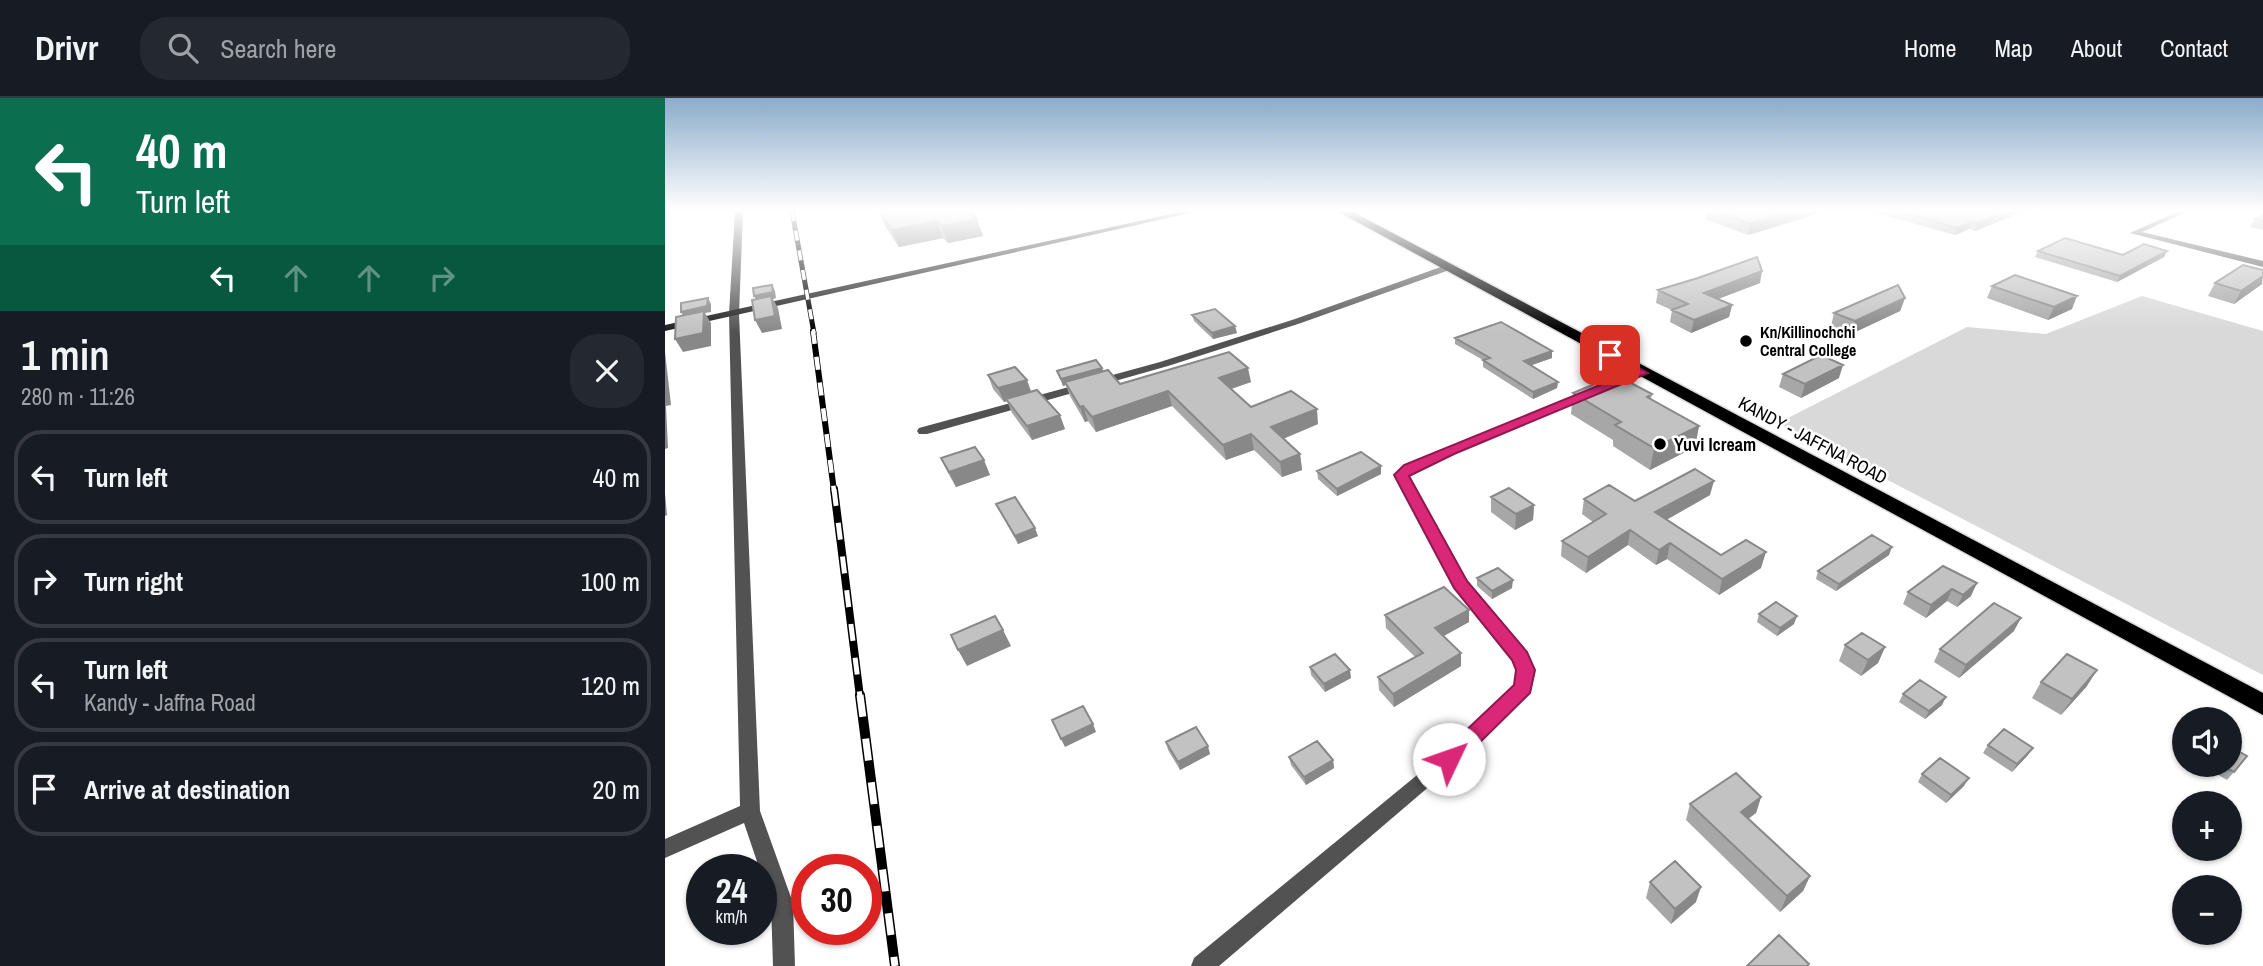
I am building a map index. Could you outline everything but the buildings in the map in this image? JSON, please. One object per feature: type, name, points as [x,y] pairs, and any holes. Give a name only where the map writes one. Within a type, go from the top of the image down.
[{"type":"highway","name":"KANDY - JAFFNA ROAD","points":[[1420,252],[2263,705]]},
{"type":"street","points":[[737,252],[734,314],[750,811],[782,903],[784,966]]},
{"type":"street","points":[[665,328],[1014,252]]},
{"type":"street","points":[[2211,252],[2263,264]]},
{"type":"street","points":[[923,431],[1164,364],[1449,267]]},
{"type":"street","points":[[1202,966],[1467,744],[1523,688],[1526,670],[1520,657],[1460,584],[1401,475],[1409,468],[1449,451],[1642,373]]},
{"type":"street","points":[[665,849],[750,811]]},
{"type":"shaded area","points":[[2142,296],[2263,331],[2263,675],[1778,423],[1967,327],[2046,334]]},
{"type":"railway","points":[[799,252],[814,333]]},
{"type":"railway","points":[[813,331],[834,491]]},
{"type":"railway","points":[[834,489],[860,697]]},
{"type":"railway","points":[[860,695],[895,966]]},
{"type":"place","name":"Kn/Killinochchi Central College","points":[[1746,341]]},
{"type":"place","name":"Yuvi Icream","points":[[1660,444]]},
{"type":"route","points":[[1449,759],[1523,688],[1526,670],[1520,657],[1460,584],[1401,475],[1409,468],[1449,451],[1642,373],[1610,355]]}]
